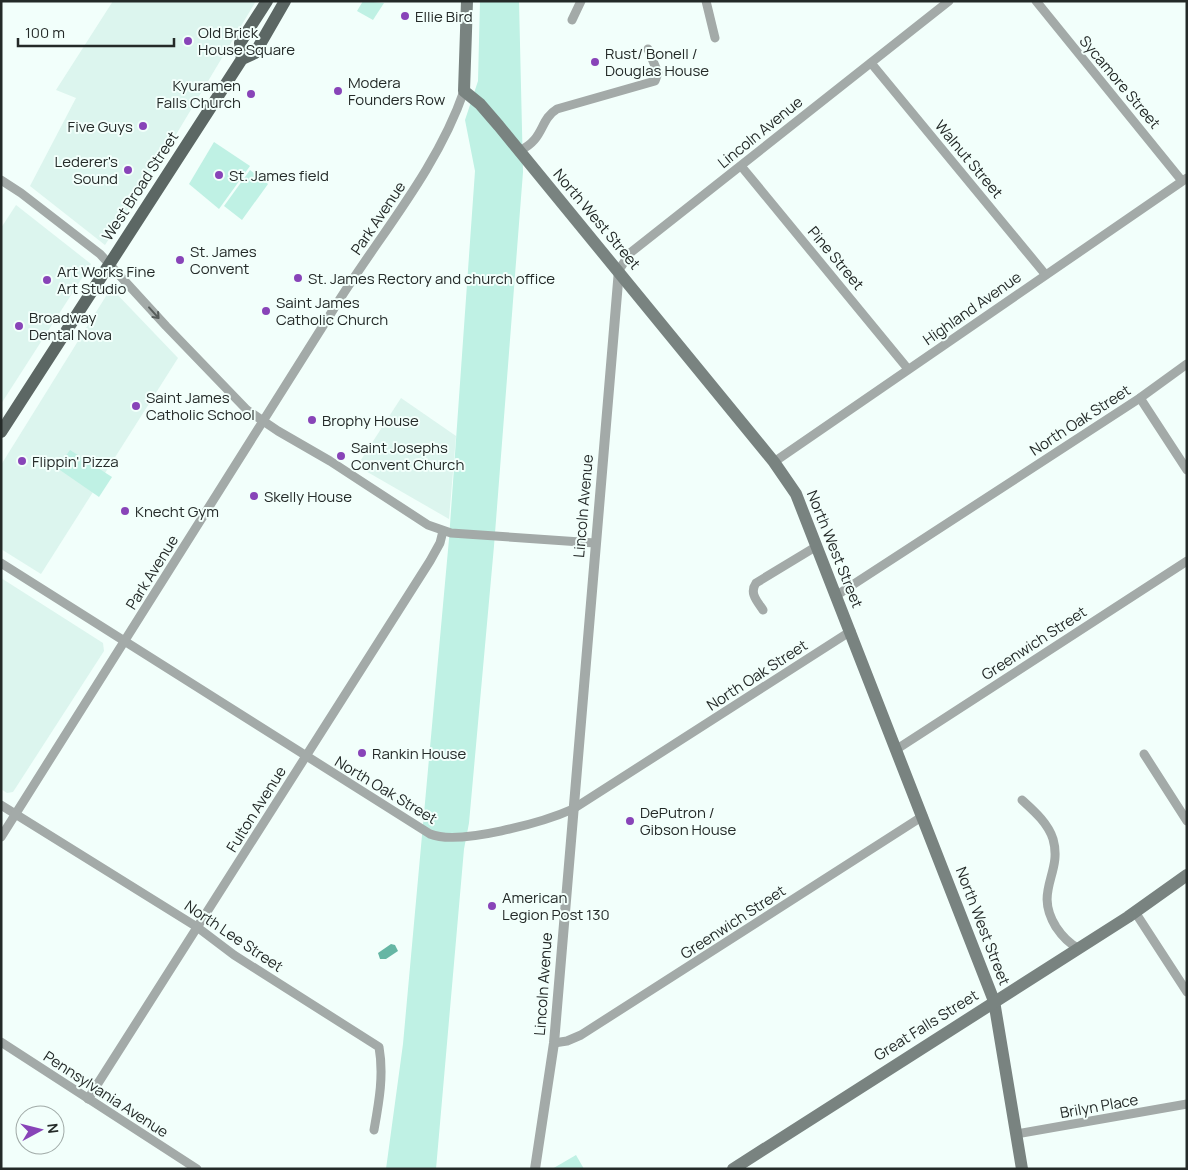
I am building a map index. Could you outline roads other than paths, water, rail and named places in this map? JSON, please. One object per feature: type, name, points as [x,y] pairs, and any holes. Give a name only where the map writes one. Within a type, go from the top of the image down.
[{"type":"main road","name":"West Broad Street","points":[[242,58],[240,43],[267,1]]},
{"type":"main road","name":"West Broad Street","points":[[1,432],[242,58],[255,53],[285,1]]},
{"type":"main road","points":[[464,91],[467,1]]},
{"type":"main road","name":"North West Street","points":[[464,91],[480,104],[619,270],[774,462],[796,494],[994,1001],[1022,1169]]},
{"type":"main road","name":"Great Falls Street","points":[[733,1169],[1135,912],[1187,875]]},
{"type":"street","points":[[572,20],[581,1]]},
{"type":"street","points":[[706,1],[715,38]]},
{"type":"street","name":"Lincoln Avenue","points":[[535,1169],[554,1043],[594,543],[619,270],[630,253],[949,1]]},
{"type":"street","name":"Sycamore Street","points":[[1036,1],[1184,180]]},
{"type":"street","points":[[519,151],[534,143],[552,112],[557,109],[656,81],[658,73],[648,49]]},
{"type":"street","name":"Walnut Street","points":[[871,63],[1044,274]]},
{"type":"street","name":"Park Avenue","points":[[1,837],[264,422],[335,306],[421,177],[451,126],[464,91]]},
{"type":"street","name":"Pine Street","points":[[741,166],[908,369]]},
{"type":"street","points":[[1,180],[21,193],[100,254],[172,333],[247,410],[428,525],[443,532],[594,543]]},
{"type":"street","name":"Highland Avenue","points":[[774,462],[1044,274],[1184,180]]},
{"type":"street","name":"North Oak Street","points":[[837,595],[1140,398],[1187,364]]},
{"type":"street","points":[[1140,398],[1187,470]]},
{"type":"street","name":"Fulton Avenue","points":[[88,1099],[430,561],[440,543],[443,532]]},
{"type":"street","points":[[763,610],[754,596],[753,590],[756,583],[817,546]]},
{"type":"street","name":"Greenwich Street","points":[[897,749],[1187,561]]},
{"type":"street","name":"North Oak Street","points":[[1,562],[305,756],[439,838],[459,838],[543,821],[573,809],[851,631]]},
{"type":"street","points":[[1144,754],[1187,821]]},
{"type":"street","points":[[1022,800],[1048,828],[1053,840],[1055,860],[1046,895],[1048,913],[1063,938],[1078,948]]},
{"type":"street","name":"North Lee Street","points":[[1,805],[17,813],[197,927],[234,955],[379,1047],[382,1061],[381,1093],[374,1130]]},
{"type":"street","name":"Greenwich Street","points":[[554,1043],[581,1035],[923,816]]},
{"type":"street","points":[[1135,912],[1187,992]]},
{"type":"street","name":"Pennsylvania Avenue","points":[[1,1042],[197,1169]]},
{"type":"street","name":"Brilyn Place","points":[[1016,1134],[1187,1104]]},
{"type":"place","name":"Ellie Bird","points":[[405,16]]},
{"type":"place","name":"Old Brick House Square","points":[[188,41]]},
{"type":"place","name":"Rust/ Bonell / Douglas House","points":[[595,62]]},
{"type":"place","name":"Modera Founders Row","points":[[338,91]]},
{"type":"place","name":"Kyuramen Falls Church","points":[[251,94]]},
{"type":"place","name":"Five Guys","points":[[143,126]]},
{"type":"place","name":"Lederer's Sound","points":[[128,170]]},
{"type":"place","name":"St. James field","points":[[219,175]]},
{"type":"place","name":"St. James Convent","points":[[180,260]]},
{"type":"place","name":"St. James Rectory and church office","points":[[298,278]]},
{"type":"place","name":"Art Works Fine Art Studio","points":[[47,280]]},
{"type":"place","name":"Saint James Catholic Church","points":[[266,311]]},
{"type":"place","name":"Broadway Dental Nova","points":[[19,326]]},
{"type":"place","name":"Saint James Catholic School","points":[[136,406]]},
{"type":"place","name":"Brophy House","points":[[312,420]]},
{"type":"place","name":"Saint Josephs Convent Church","points":[[341,456]]},
{"type":"place","name":"Flippin' Pizza","points":[[22,461]]},
{"type":"place","name":"Skelly House","points":[[254,496]]},
{"type":"place","name":"Knecht Gym","points":[[125,511]]},
{"type":"place","name":"Rankin House","points":[[362,753]]},
{"type":"place","name":"DePutron / Gibson House","points":[[630,821]]},
{"type":"place","name":"American Legion Post 130","points":[[492,906]]}]
